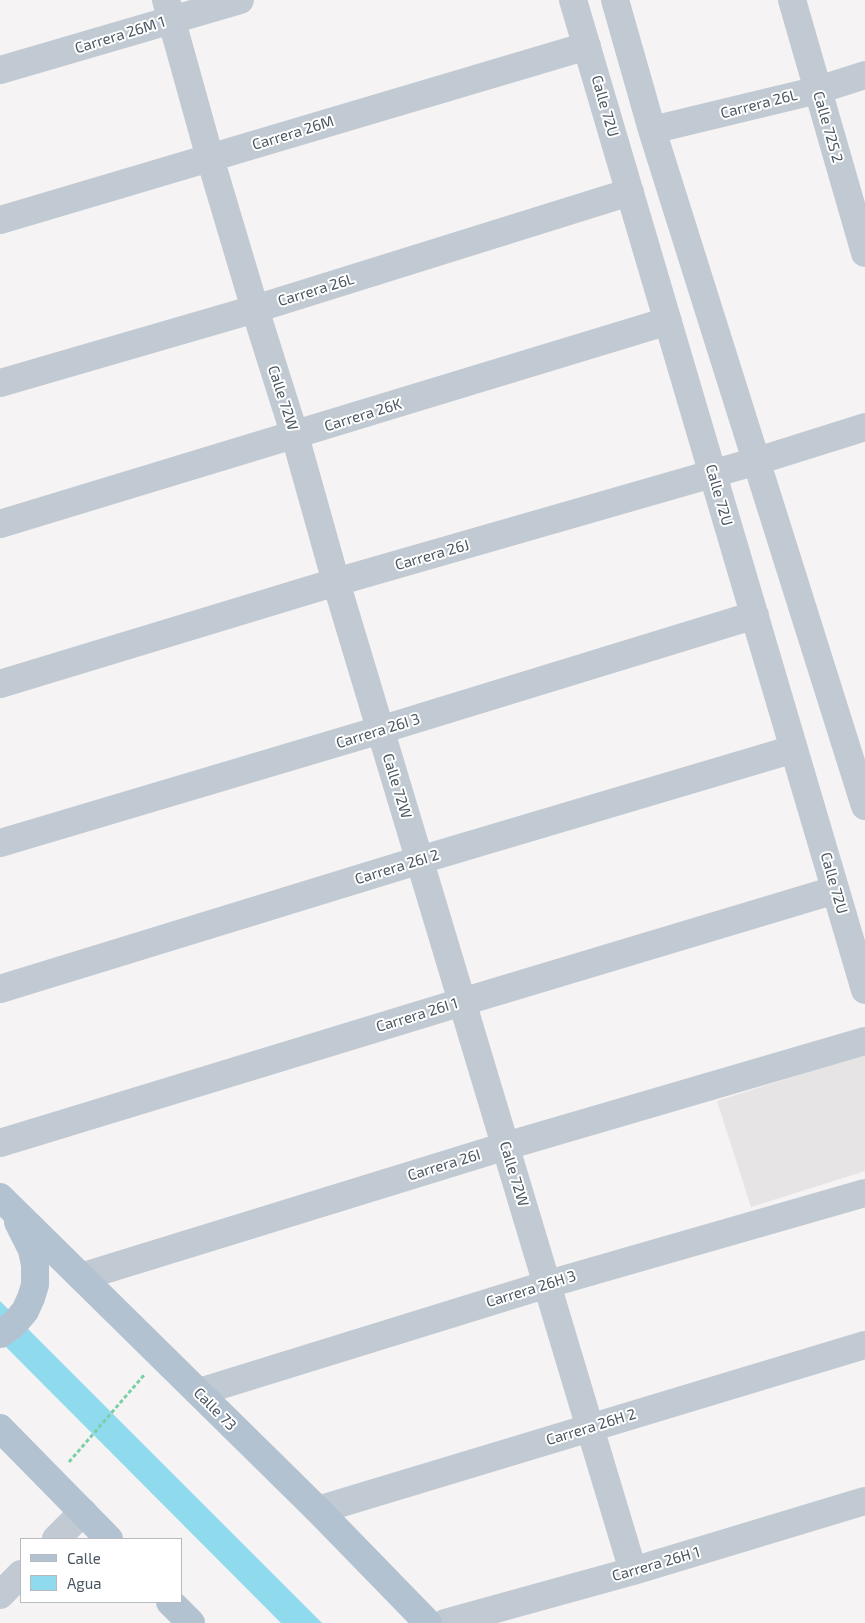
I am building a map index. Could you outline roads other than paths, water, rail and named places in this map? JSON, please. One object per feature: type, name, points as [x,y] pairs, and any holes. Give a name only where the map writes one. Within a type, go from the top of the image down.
[{"type":"main road","name":"Calle 73","points":[[4,1201],[318,1510],[428,1623]]},
{"type":"main road","points":[[0,1334],[14,1324],[25,1311],[34,1285],[35,1265],[32,1250],[4,1201]]},
{"type":"main road","points":[[0,1428],[109,1538]]},
{"type":"street","name":"Carrera 26M 1","points":[[0,70],[169,10],[240,0]]},
{"type":"street","name":"Calle 72U","points":[[573,0],[865,990]]},
{"type":"street","points":[[615,0],[652,130],[864,798]]},
{"type":"street","name":"Calle 72S 2","points":[[792,0],[865,253]]},
{"type":"street","name":"Calle 72W","points":[[169,10],[210,158],[295,436],[336,582],[633,1571]]},
{"type":"street","name":"Carrera 26M","points":[[0,220],[587,46]]},
{"type":"street","name":"Carrera 26L","points":[[652,130],[818,90],[865,74]]},
{"type":"street","name":"Carrera 26L","points":[[0,383],[255,309],[630,192]]},
{"type":"street","name":"Carrera 26K","points":[[0,524],[668,322]]},
{"type":"street","name":"Carrera 26J","points":[[0,684],[336,582],[713,474],[865,426]]},
{"type":"street","name":"Carrera 26I 3","points":[[0,843],[380,730],[755,615]]},
{"type":"street","name":"Carrera 26I 2","points":[[0,989],[794,748]]},
{"type":"street","name":"Carrera 26I 1","points":[[0,1143],[835,890]]},
{"type":"street","name":"Carrera 26I","points":[[81,1277],[506,1146],[865,1041]]},
{"type":"street","name":"Carrera 26H 3","points":[[199,1392],[548,1284],[865,1192]]},
{"type":"street","name":"Carrera 26H 2","points":[[318,1510],[865,1345]]},
{"type":"street","name":"Carrera 26H 1","points":[[445,1623],[633,1571],[865,1501]]},
{"type":"street","points":[[57,1538],[83,1512]]},
{"type":"street","points":[[0,1595],[20,1575]]},
{"type":"water","points":[[0,1301],[322,1623],[281,1623],[0,1341]]}]
